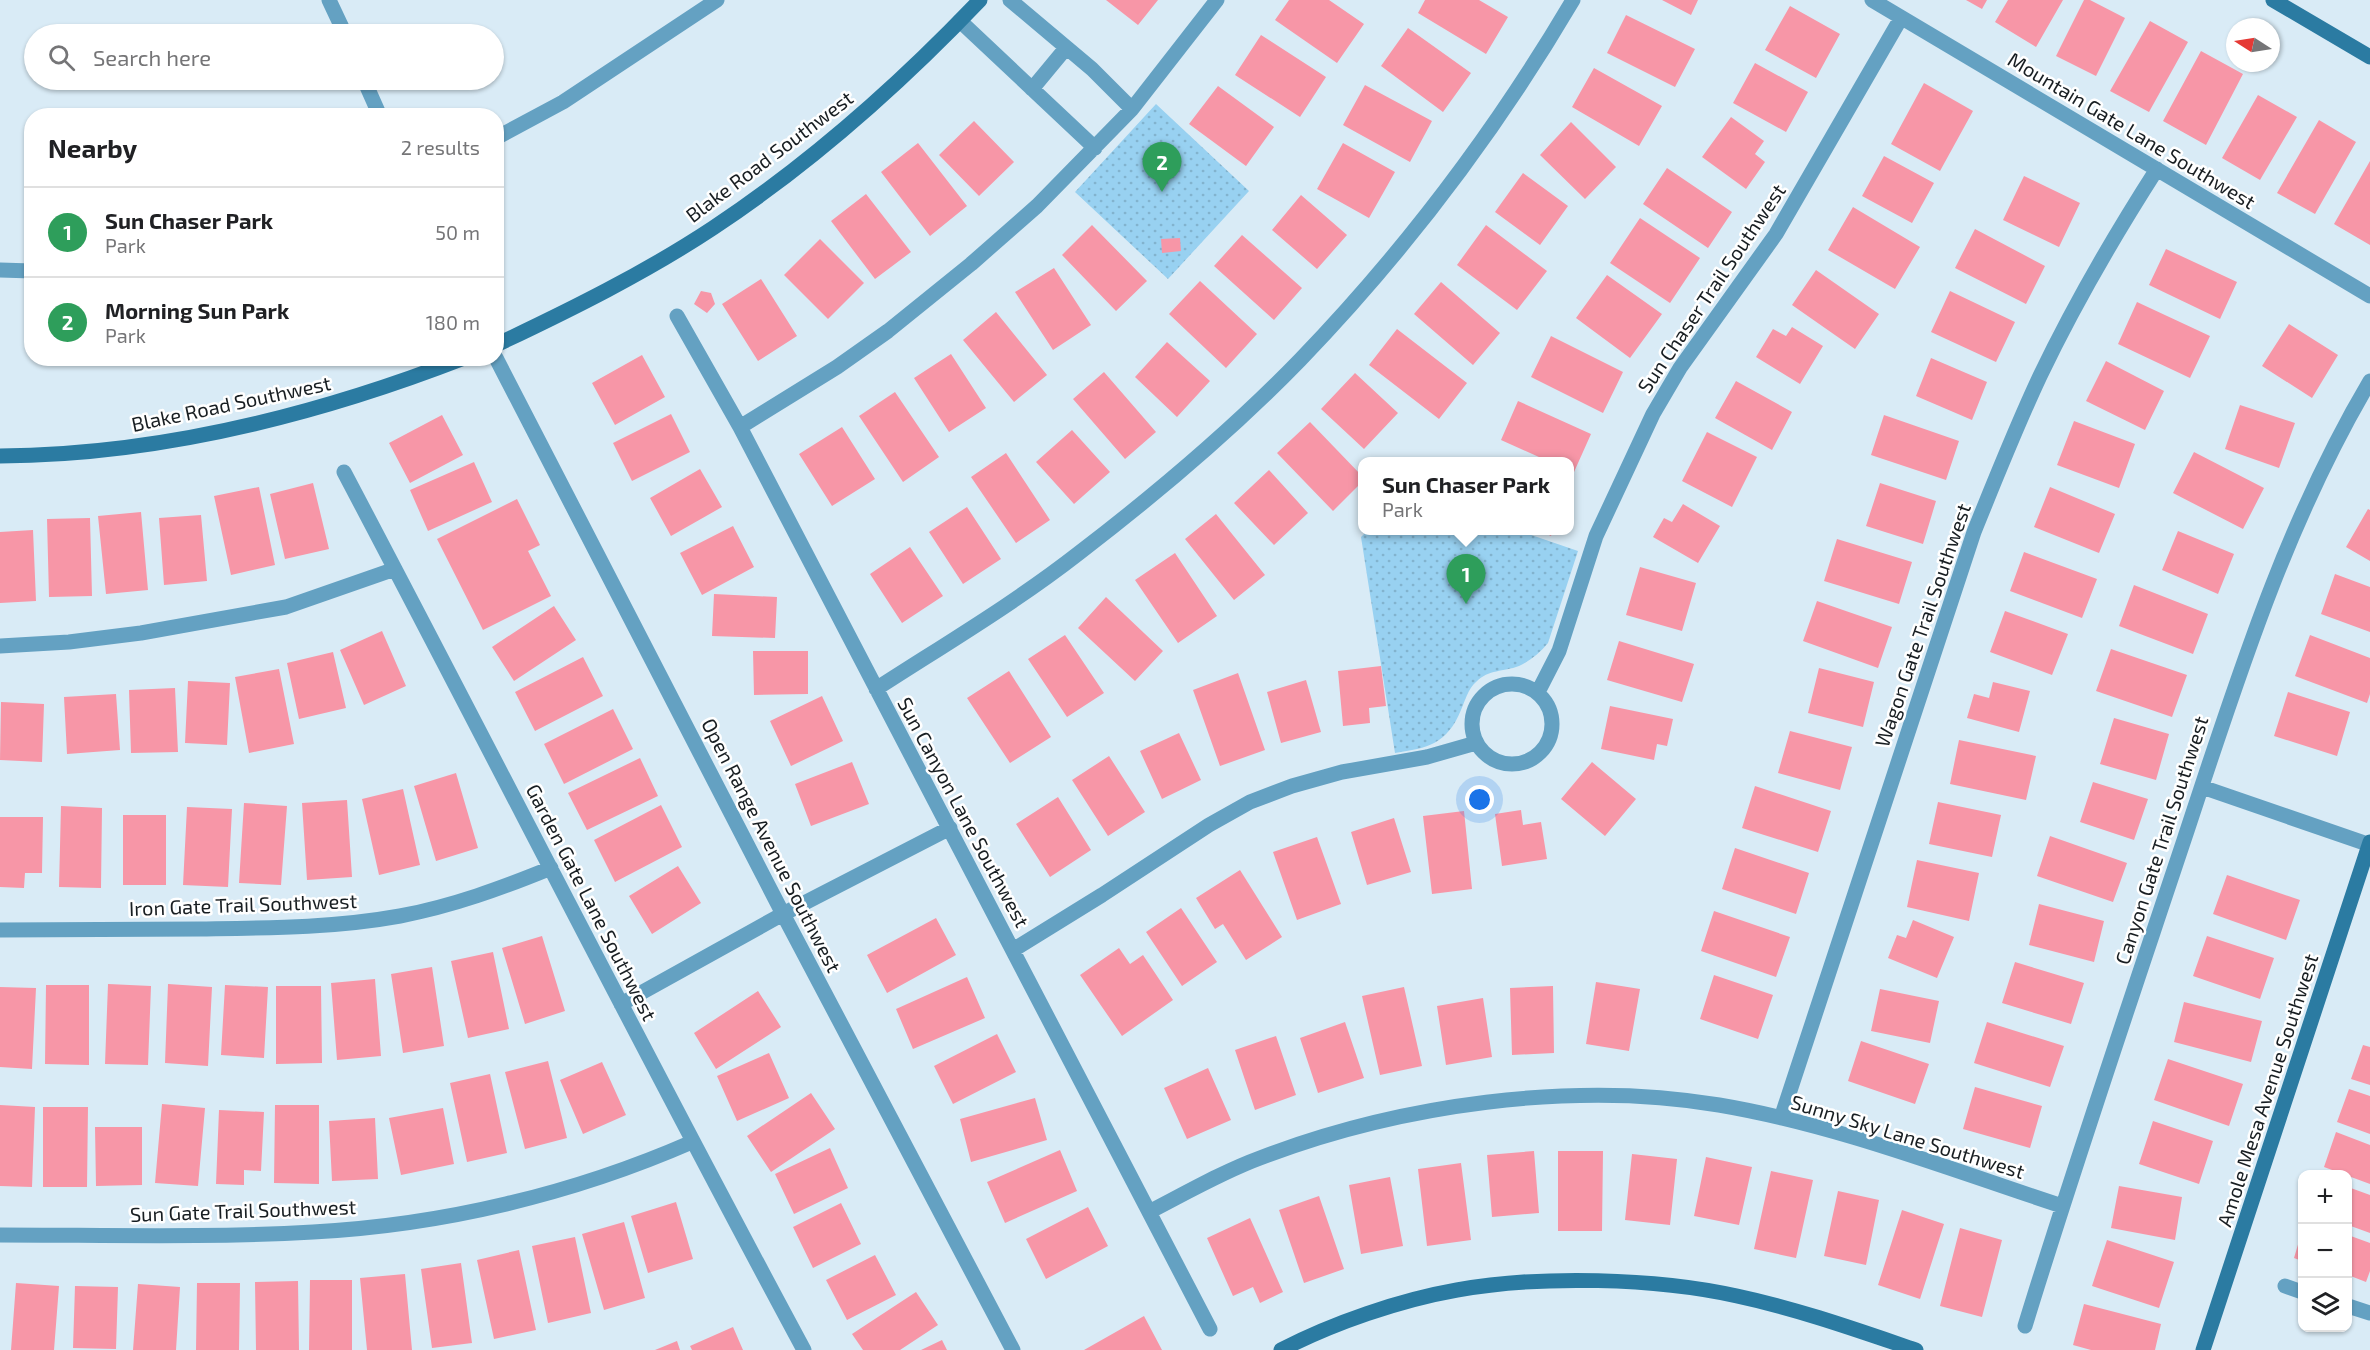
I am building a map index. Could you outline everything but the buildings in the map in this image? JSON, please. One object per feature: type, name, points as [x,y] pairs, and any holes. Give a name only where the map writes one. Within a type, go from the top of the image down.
[{"type":"street","points":[[330,0],[341,24]]},
{"type":"street","points":[[504,134],[563,102],[717,0]]},
{"type":"street","name":"Blake Road Southwest","points":[[504,341],[606,291],[713,228],[820,148],[903,78],[980,0]]},
{"type":"street","points":[[1010,0],[1092,69],[1132,109]]},
{"type":"street","points":[[740,427],[837,367],[888,330],[980,257],[1037,206],[1132,109],[1217,0]]},
{"type":"street","points":[[876,688],[1012,601],[1078,554],[1188,464],[1299,361],[1355,299],[1460,169],[1510,99],[1573,0]]},
{"type":"street","name":"Mountain Gate Lane Southwest","points":[[1872,0],[2370,296]]},
{"type":"street","points":[[2273,0],[2370,57]]},
{"type":"street","name":"Sun Chaser Trail Southwest","points":[[1538,692],[1559,651],[1596,536],[1653,414],[1680,368],[1776,234],[1901,18]]},
{"type":"street","points":[[960,21],[1095,148]]},
{"type":"street","points":[[1032,89],[1066,48]]},
{"type":"street","points":[[368,90],[376,108]]},
{"type":"street","name":"Wagon Gate Trail Southwest","points":[[1781,1118],[1978,522],[2040,375],[2114,237],[2157,169]]},
{"type":"street","points":[[0,270],[24,271]]},
{"type":"street","name":"Sun Canyon Lane Southwest","points":[[677,316],[740,427],[951,828],[1012,950],[1210,1329]]},
{"type":"street","name":"Blake Road Southwest","points":[[0,456],[43,456],[155,442],[253,424],[367,394],[442,366]]},
{"type":"street","name":"Open Range Avenue Southwest","points":[[500,366],[783,914],[1013,1350]]},
{"type":"street","name":"Canyon Gate Trail Southwest","points":[[2025,1326],[2062,1206],[2233,690],[2294,531],[2328,458],[2370,381]]},
{"type":"street","name":"Garden Gate Lane Southwest","points":[[344,472],[552,868],[692,1142],[804,1350]]},
{"type":"street","points":[[0,646],[69,642],[141,633],[286,607],[395,569]]},
{"type":"street","points":[[1517,683],[1538,692],[1552,714],[1550,740],[1532,759],[1521,764],[1495,761],[1476,743],[1472,731],[1472,717],[1477,703],[1486,692],[1505,684],[1517,683]]},
{"type":"street","points":[[1012,950],[1209,825],[1250,802],[1292,786],[1342,772],[1427,757],[1476,743]]},
{"type":"street","points":[[2202,787],[2370,844]]},
{"type":"street","points":[[621,1004],[783,914],[951,828]]},
{"type":"street","name":"Amole Mesa Avenue Southwest","points":[[2203,1350],[2370,844]]},
{"type":"street","name":"Iron Gate Trail Southwest","points":[[0,930],[265,928],[338,925],[399,916],[453,904],[501,889],[552,868]]},
{"type":"street","name":"Sunny Sky Lane Southwest","points":[[1149,1212],[1212,1179],[1260,1158],[1384,1119],[1486,1101],[1602,1096],[1662,1098],[1719,1105],[1781,1118],[1838,1132],[2062,1206]]},
{"type":"street","name":"Sun Gate Trail Southwest","points":[[0,1235],[315,1232],[416,1222],[513,1202],[609,1174],[692,1142]]},
{"type":"street","points":[[1281,1350],[1304,1338],[1388,1307],[1457,1290],[1529,1282],[1596,1281],[1664,1284],[1736,1296],[1814,1316],[1916,1350]]},
{"type":"street","points":[[2285,1286],[2298,1291]]},
{"type":"street","points":[[2352,1307],[2370,1313]]},
{"type":"shaded area","points":[[1156,104],[1249,191],[1168,279],[1075,192]]},
{"type":"shaded area","points":[[1363,535],[1532,535],[1578,551],[1545,647],[1523,664],[1481,678],[1473,685],[1455,721],[1443,737],[1417,749],[1395,753],[1361,537]]},
{"type":"place","name":"Morning Sun Park","points":[[1162,192]]},
{"type":"place","name":"Sun Chaser Park","points":[[1466,604]]}]
